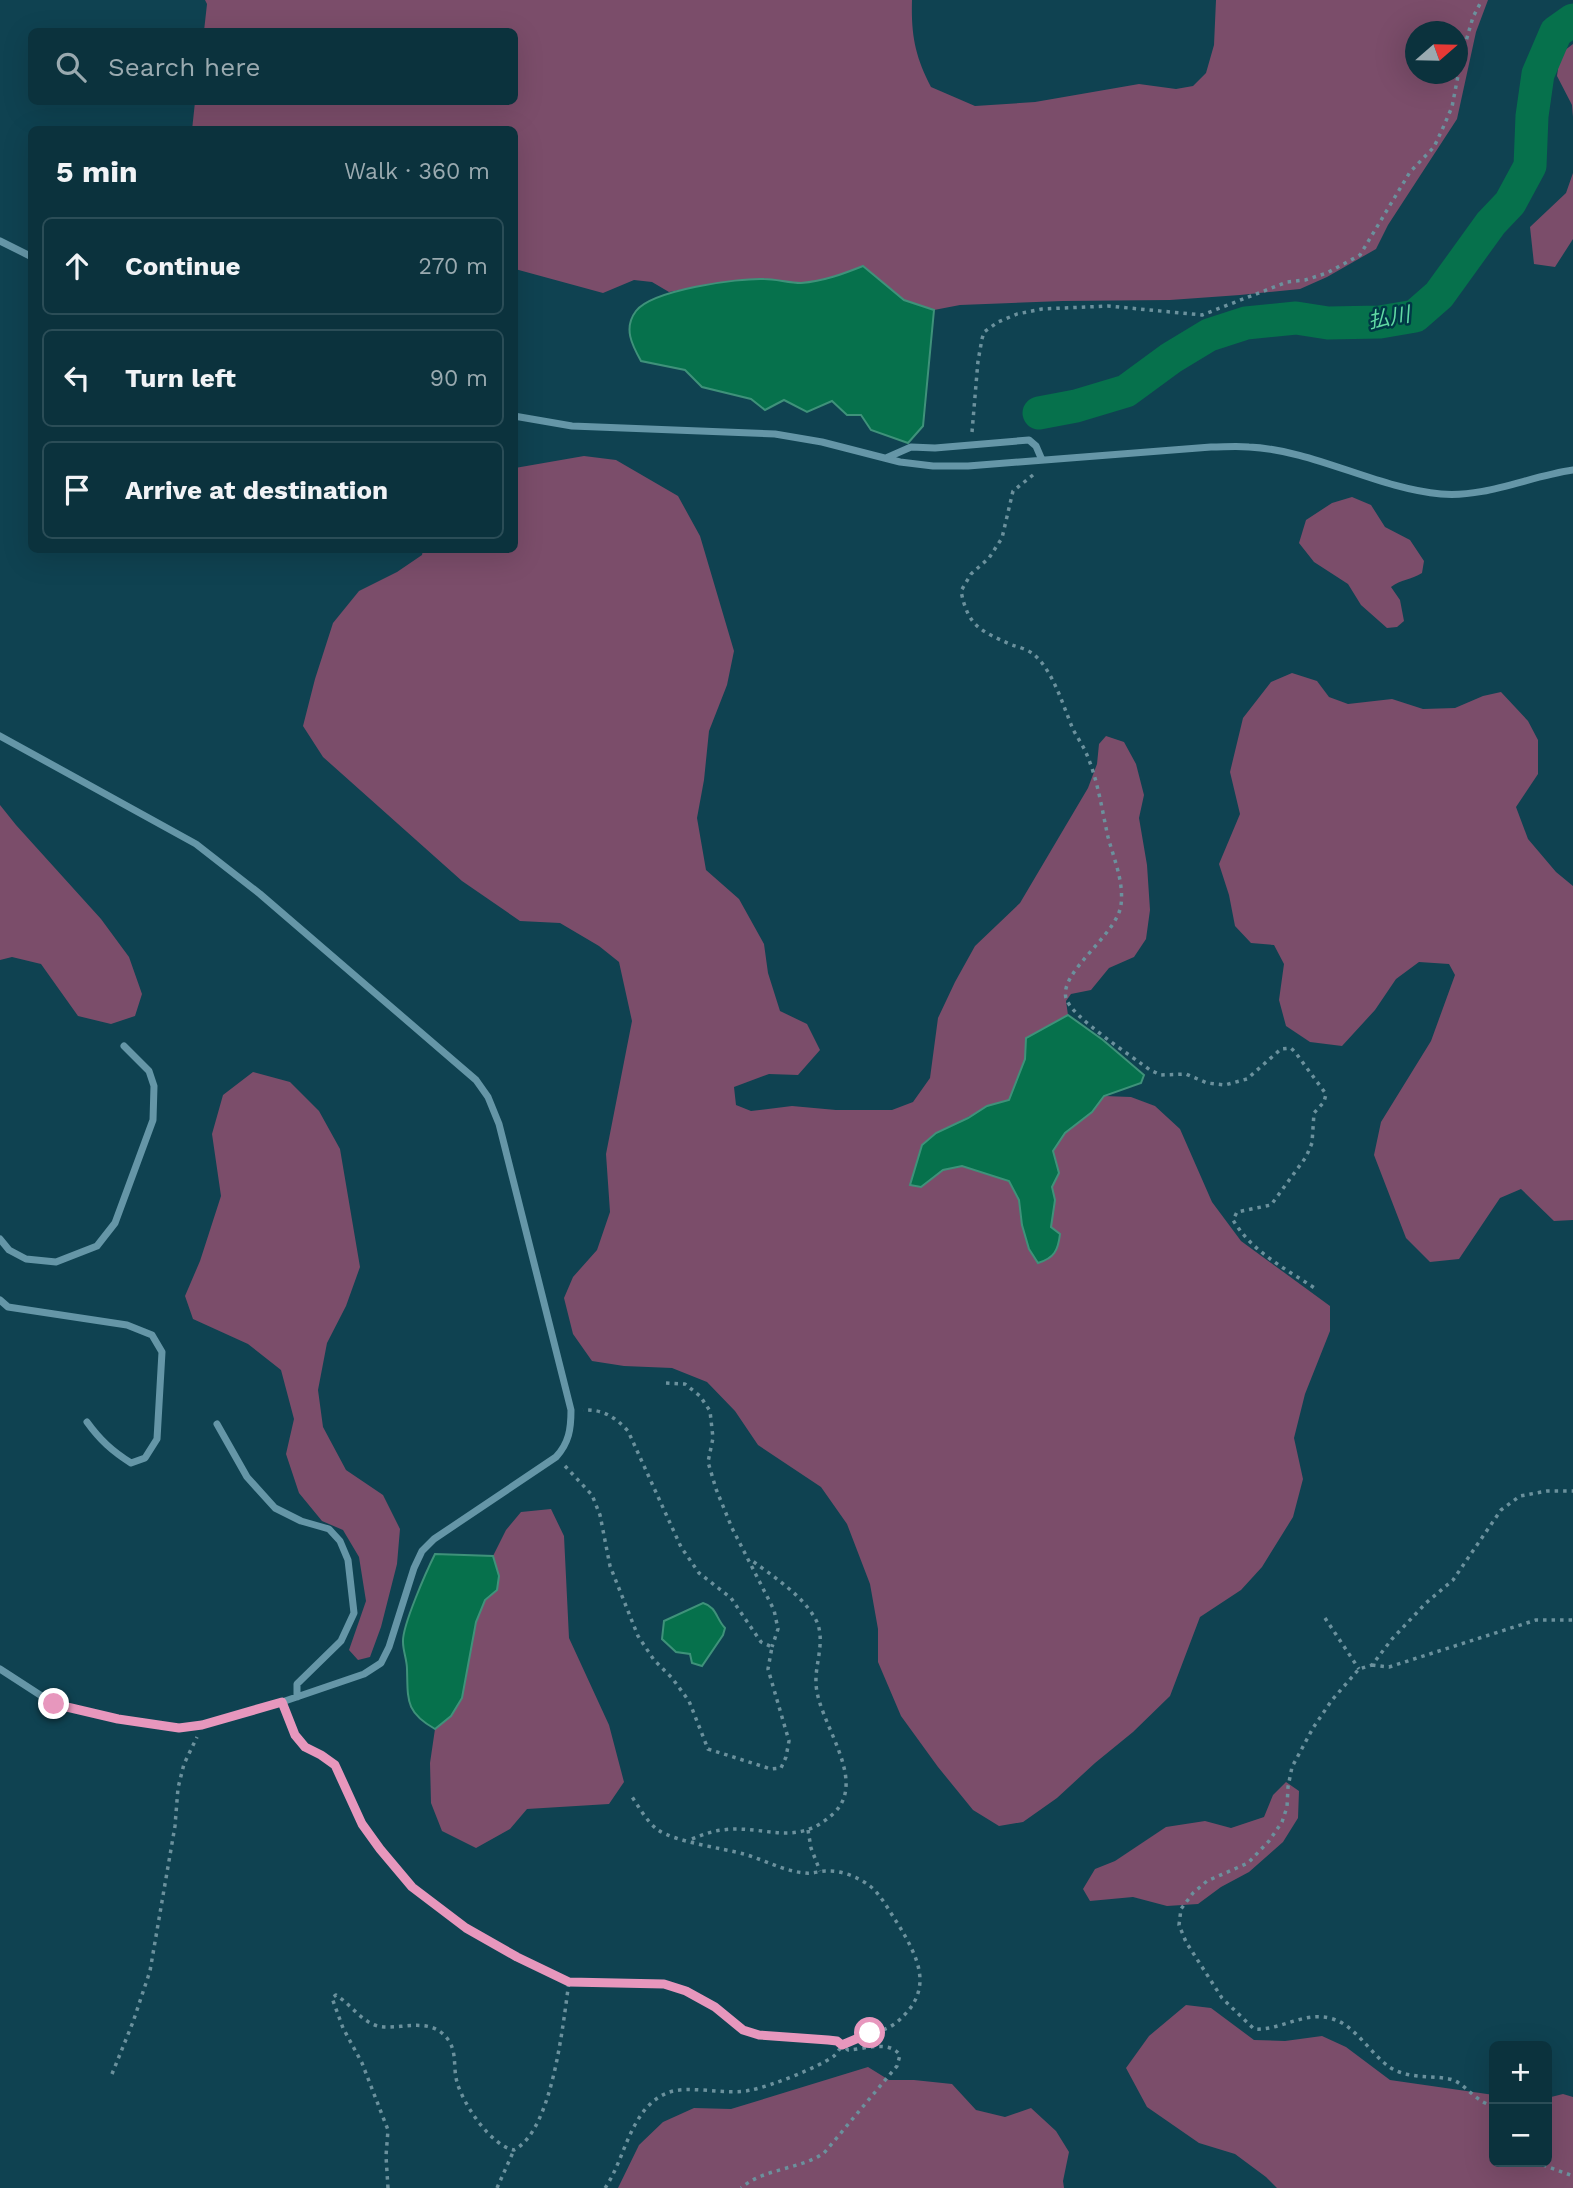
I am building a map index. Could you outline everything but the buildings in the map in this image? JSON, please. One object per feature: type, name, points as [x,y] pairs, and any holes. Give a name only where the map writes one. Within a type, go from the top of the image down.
[{"type":"street","points":[[0,242],[28,255]]},
{"type":"street","points":[[518,417],[572,426],[775,434],[933,466],[1211,447],[1250,447],[1287,453],[1416,491],[1444,494],[1474,492],[1573,470]]},
{"type":"street","points":[[886,458],[911,447],[935,448],[1029,440],[1036,446],[1042,460]]},
{"type":"street","points":[[0,736],[196,844],[260,894],[476,1080],[488,1097],[499,1124],[571,1410],[569,1438],[556,1457],[434,1538],[422,1551],[389,1647],[381,1663],[363,1674],[282,1702],[202,1725],[179,1728],[118,1719],[54,1704],[0,1669]]},
{"type":"street","points":[[0,1239],[9,1250],[26,1259],[56,1262],[97,1246],[115,1223],[153,1120],[153,1086],[149,1071],[124,1046]]},
{"type":"street","points":[[0,1300],[8,1307],[127,1325],[152,1335],[162,1352],[163,1371],[157,1439],[145,1458],[131,1463],[121,1457],[98,1438],[87,1422]]},
{"type":"street","points":[[217,1424],[247,1477],[275,1508],[301,1521],[329,1529],[340,1541],[348,1560],[354,1613],[341,1641],[298,1684],[297,1697]]},
{"type":"path","points":[[971,443],[982,339],[985,332],[998,322],[1017,314],[1042,309],[1108,306],[1202,315],[1287,282],[1305,281],[1327,273],[1360,255],[1410,172],[1434,147],[1443,130],[1452,107],[1473,17],[1482,0]]},
{"type":"path","points":[[1042,460],[1039,471],[1013,491],[1002,538],[989,558],[971,573],[961,591],[965,610],[983,633],[1031,653],[1042,664],[1059,692],[1073,729],[1088,756],[1099,796],[1121,883],[1121,907],[1114,923],[1067,984],[1065,997],[1071,1009],[1083,1019],[1150,1070],[1161,1075],[1186,1074],[1207,1083],[1225,1085],[1247,1079],[1281,1049],[1291,1048],[1296,1052],[1326,1094],[1324,1102],[1314,1113],[1312,1143],[1306,1157],[1270,1205],[1237,1212],[1233,1220],[1242,1235],[1262,1253],[1316,1289]]},
{"type":"path","points":[[556,1457],[592,1494],[600,1516],[610,1566],[638,1636],[654,1660],[689,1701],[708,1749],[771,1769],[781,1768],[789,1741],[768,1669],[778,1629],[774,1610],[732,1528],[716,1489],[708,1462],[713,1438],[710,1411],[700,1396],[685,1384],[666,1383]]},
{"type":"path","points":[[571,1410],[593,1410],[613,1416],[628,1430],[681,1547],[699,1573],[731,1598],[761,1642],[772,1647]]},
{"type":"path","points":[[1372,1665],[1400,1630],[1453,1580],[1501,1510],[1520,1496],[1547,1491],[1573,1491]]},
{"type":"path","points":[[690,1840],[723,1829],[781,1834],[808,1830],[835,1812],[847,1788],[842,1758],[820,1704],[816,1683],[821,1652],[817,1622],[800,1599],[750,1559]]},
{"type":"path","points":[[1325,1618],[1359,1669]]},
{"type":"path","points":[[1489,2105],[1449,2078],[1422,2078],[1391,2068],[1334,2019],[1298,2019],[1264,2030],[1254,2029],[1223,1998],[1186,1942],[1179,1925],[1181,1909],[1207,1881],[1248,1863],[1269,1841],[1282,1822],[1287,1807],[1292,1767],[1332,1700],[1359,1669],[1372,1665],[1389,1667],[1536,1620],[1573,1620]]},
{"type":"path","points":[[282,1702],[295,1735],[305,1747],[335,1765],[362,1824],[412,1887],[466,1928],[517,1957],[569,1982],[664,1984],[686,1991],[715,2007],[743,2030],[759,2035],[837,2041],[848,2050],[886,2046],[895,2048],[900,2055],[897,2066],[824,2153],[810,2162],[766,2174],[741,2188]]},
{"type":"path","points":[[112,2074],[150,1971],[176,1826],[178,1788],[184,1763],[202,1725]]},
{"type":"path","points":[[604,2188],[611,2179],[634,2125],[654,2101],[667,2092],[685,2090],[733,2093],[754,2090],[821,2063],[836,2054],[846,2042],[895,2024],[911,2009],[921,1976],[916,1955],[880,1895],[868,1885],[846,1873],[806,1873],[782,1868],[747,1855],[658,1830],[632,1797]]},
{"type":"path","points":[[808,1830],[811,1848],[820,1871]]},
{"type":"path","points":[[497,2188],[514,2150],[523,2145],[530,2136],[544,2106],[556,2066],[569,1982]]},
{"type":"path","points":[[388,2188],[388,2130],[362,2063],[335,2007],[332,1998],[336,1995],[363,2019],[382,2027],[414,2023],[432,2027],[448,2039],[454,2054],[456,2080],[472,2113],[499,2144],[514,2150]]},
{"type":"path","points":[[1549,2167],[1573,2176]]},
{"type":"shaded area","points":[[205,0],[912,0],[915,45],[931,87],[975,106],[1035,102],[1139,84],[1176,89],[1193,86],[1206,73],[1214,45],[1216,0],[1488,0],[1476,32],[1468,69],[1468,21],[1405,21],[1405,84],[1465,84],[1457,119],[1388,225],[1376,249],[1300,289],[1240,295],[1170,300],[960,305],[934,310],[904,300],[863,266],[833,278],[800,283],[762,279],[730,281],[669,292],[652,282],[634,280],[603,293],[518,270],[518,126],[192,126],[195,105],[518,105],[518,28],[204,28]]},
{"type":"shaded area","points":[[1573,44],[1573,117],[1572,105],[1557,76],[1560,54]]},
{"type":"shaded area","points":[[1573,173],[1573,239],[1555,267],[1534,264],[1530,227],[1566,193]]},
{"type":"shaded area","points":[[863,266],[904,300],[934,310],[923,426],[908,443],[871,430],[861,415],[847,415],[832,401],[807,412],[784,400],[765,410],[751,399],[702,387],[685,370],[641,361],[632,343],[629,330],[636,311],[659,297],[676,291],[764,279],[809,282]]},
{"type":"shaded area","points":[[584,456],[616,460],[678,496],[700,536],[734,651],[727,685],[709,731],[697,818],[706,870],[739,899],[764,944],[768,973],[780,1011],[807,1024],[820,1050],[798,1075],[769,1074],[734,1087],[736,1105],[751,1111],[792,1106],[836,1110],[892,1110],[913,1102],[930,1078],[938,1018],[955,982],[975,946],[1020,903],[1088,788],[1097,764],[1099,744],[1106,736],[1124,742],[1136,764],[1144,795],[1139,818],[1147,865],[1150,910],[1146,939],[1134,957],[1109,968],[1091,990],[1071,994],[1066,1001],[1068,1015],[1026,1038],[1025,1059],[1009,1100],[936,1133],[921,1187],[943,1170],[962,1166],[1009,1181],[1019,1200],[1022,1225],[1051,1227],[1055,1200],[1052,1187],[1059,1173],[1053,1151],[1065,1133],[1092,1112],[1104,1096],[1131,1097],[1155,1106],[1180,1129],[1212,1202],[1241,1241],[1330,1306],[1330,1331],[1305,1394],[1294,1438],[1303,1479],[1293,1517],[1262,1567],[1241,1590],[1200,1617],[1170,1696],[1057,1798],[1023,1822],[999,1826],[973,1810],[901,1716],[878,1662],[878,1629],[870,1584],[847,1524],[821,1487],[758,1445],[735,1411],[707,1382],[672,1368],[624,1366],[592,1361],[573,1334],[564,1298],[573,1277],[597,1250],[610,1212],[606,1154],[632,1021],[619,962],[599,946],[560,923],[520,921],[462,881],[323,757],[303,726],[333,623],[359,591],[397,572],[422,553],[518,553],[518,467]]},
{"type":"shaded area","points":[[1352,497],[1371,505],[1385,527],[1410,540],[1424,561],[1422,573],[1391,587],[1400,600],[1404,621],[1397,627],[1387,628],[1361,605],[1348,584],[1314,562],[1299,543],[1306,520],[1332,503]]},
{"type":"shaded area","points":[[1292,673],[1317,681],[1329,697],[1348,704],[1392,699],[1423,709],[1455,708],[1483,696],[1501,692],[1528,721],[1538,740],[1538,774],[1516,807],[1528,839],[1556,872],[1573,886],[1573,1220],[1554,1221],[1521,1189],[1500,1198],[1459,1259],[1430,1262],[1406,1238],[1374,1155],[1381,1122],[1431,1041],[1455,975],[1449,964],[1419,962],[1396,979],[1375,1010],[1342,1046],[1310,1042],[1286,1026],[1279,1000],[1284,964],[1274,945],[1251,943],[1235,926],[1219,864],[1240,814],[1230,772],[1243,718],[1271,682]]},
{"type":"shaded area","points":[[0,805],[101,919],[129,957],[142,994],[135,1016],[111,1024],[78,1016],[41,964],[12,957],[0,960]]},
{"type":"shaded area","points":[[1068,1015],[1144,1075],[1141,1083],[1104,1096],[1092,1112],[1065,1133],[1053,1151],[1059,1173],[1052,1187],[1055,1200],[1051,1227],[1060,1234],[1054,1253],[1038,1263],[1029,1249],[1019,1200],[1009,1181],[962,1166],[943,1170],[921,1187],[910,1185],[922,1145],[936,1133],[987,1106],[1009,1100],[1025,1059],[1026,1038]]},
{"type":"shaded area","points":[[253,1072],[290,1082],[319,1111],[340,1149],[360,1267],[346,1306],[327,1343],[318,1390],[323,1427],[346,1470],[383,1495],[400,1529],[397,1564],[381,1627],[370,1657],[358,1660],[349,1650],[366,1601],[359,1557],[343,1530],[322,1521],[299,1493],[286,1454],[294,1419],[281,1370],[248,1344],[193,1319],[185,1296],[200,1261],[221,1196],[212,1134],[223,1095]]},
{"type":"shaded area","points":[[551,1509],[564,1536],[569,1638],[609,1725],[624,1782],[609,1804],[527,1809],[510,1829],[476,1848],[442,1831],[431,1803],[430,1763],[435,1729],[457,1704],[463,1691],[477,1620],[486,1597],[499,1576],[493,1556],[506,1530],[521,1512]]},
{"type":"shaded area","points":[[435,1554],[493,1556],[499,1576],[497,1590],[485,1600],[476,1622],[462,1698],[451,1716],[435,1729],[418,1717],[410,1704],[403,1642],[411,1611]]},
{"type":"shaded area","points":[[703,1603],[714,1610],[725,1628],[702,1666],[692,1663],[690,1654],[676,1652],[662,1639],[664,1621]]},
{"type":"shaded area","points":[[1286,1782],[1299,1791],[1298,1818],[1283,1842],[1249,1872],[1221,1887],[1198,1904],[1167,1906],[1133,1897],[1090,1901],[1083,1889],[1095,1869],[1115,1861],[1166,1827],[1205,1821],[1231,1828],[1264,1817],[1273,1795]]},
{"type":"shaded area","points":[[1186,2005],[1211,2008],[1254,2040],[1285,2041],[1322,2036],[1346,2047],[1390,2080],[1489,2094],[1489,2167],[1552,2167],[1552,2097],[1563,2094],[1573,2097],[1573,2188],[1277,2188],[1235,2154],[1199,2143],[1147,2107],[1126,2068],[1149,2036]]},
{"type":"shaded area","points":[[868,2067],[889,2080],[952,2084],[976,2110],[1005,2117],[1031,2108],[1056,2131],[1069,2152],[1064,2188],[618,2188],[639,2145],[663,2122],[694,2108],[731,2109]]},
{"type":"waterway","name":"払川","points":[[1039,413],[1076,406],[1126,391],[1171,358],[1209,335],[1246,323],[1296,318],[1328,323],[1380,322],[1415,316],[1439,295],[1491,223],[1510,203],[1530,166],[1532,116],[1538,74],[1556,32],[1573,20]]},
{"type":"route","points":[[54,1704],[118,1719],[179,1728],[202,1725],[282,1702],[295,1735],[305,1747],[335,1765],[362,1824],[412,1887],[466,1928],[517,1957],[569,1982],[664,1984],[686,1991],[715,2007],[743,2030],[759,2035],[837,2041],[842,2045],[870,2033]]}]
